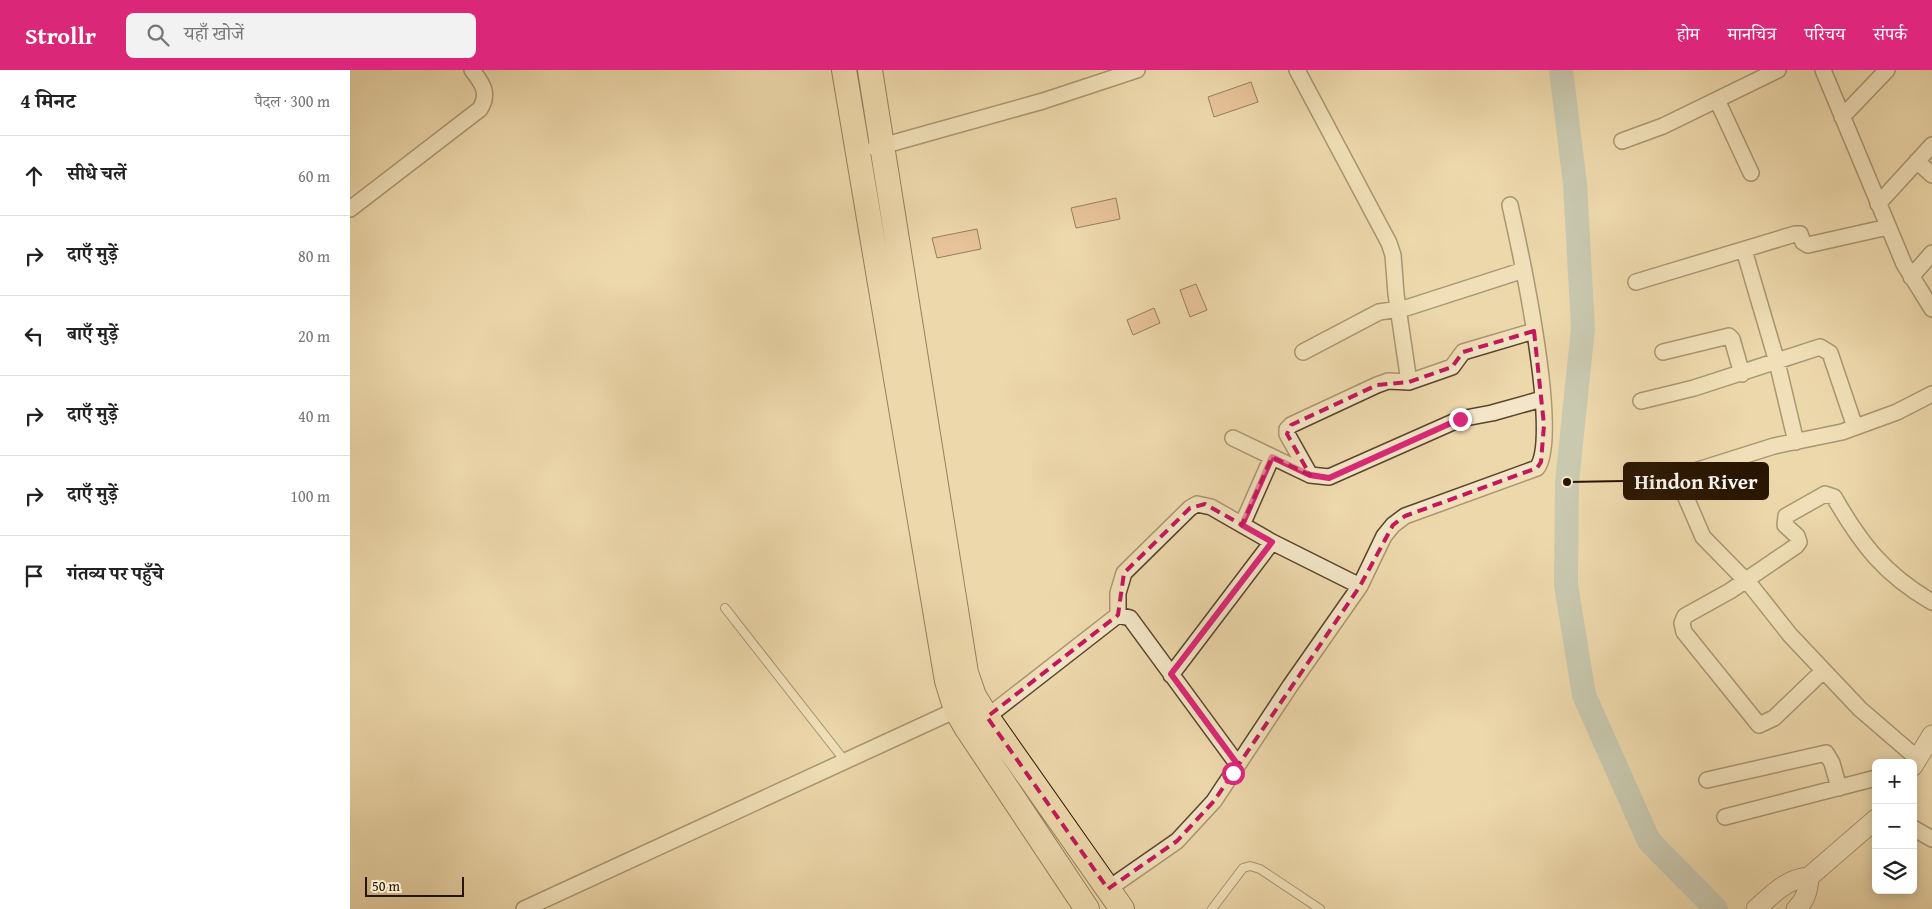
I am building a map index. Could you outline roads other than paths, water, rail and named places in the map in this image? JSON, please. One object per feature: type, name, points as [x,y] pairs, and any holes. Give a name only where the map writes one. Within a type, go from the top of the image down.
[{"type":"highway","points":[[844,70],[947,681],[956,710],[1087,909]]},
{"type":"highway","points":[[870,70],[966,673],[974,696],[987,717],[1122,909]]},
{"type":"street","points":[[350,209],[480,109],[486,94],[483,84],[472,70]]},
{"type":"street","points":[[857,153],[1043,101],[1121,72],[1137,70]]},
{"type":"street","points":[[1297,70],[1389,243],[1409,382]]},
{"type":"street","points":[[1622,141],[1663,126],[1778,70]]},
{"type":"street","points":[[1842,117],[1887,70]]},
{"type":"street","points":[[1824,71],[1888,227],[1911,277],[1932,309]]},
{"type":"street","points":[[1716,100],[1751,173]]},
{"type":"street","points":[[1878,204],[1932,145]]},
{"type":"street","points":[[1917,161],[1932,175]]},
{"type":"street","points":[[1108,889],[1160,856],[1195,825],[1214,801],[1290,686],[1360,586],[1384,536],[1393,525],[1405,516],[1536,468],[1543,455],[1542,399],[1524,270],[1510,205]]},
{"type":"street","points":[[1636,282],[1798,233],[1802,242],[1808,245],[1888,227]]},
{"type":"street","points":[[1744,250],[1777,362],[1796,442]]},
{"type":"street","points":[[1911,277],[1932,253]]},
{"type":"street","points":[[1303,352],[1379,312],[1398,309],[1524,270]]},
{"type":"street","points":[[1310,475],[1287,434],[1287,429],[1377,385],[1388,381],[1409,382],[1452,367],[1463,352],[1534,331]]},
{"type":"street","points":[[1663,352],[1728,336],[1732,339],[1742,374]]},
{"type":"street","points":[[1641,401],[1742,374],[1820,347],[1830,353],[1854,427]]},
{"type":"street","points":[[1644,487],[1774,446],[1854,427],[1897,412],[1932,394]]},
{"type":"street","points":[[1233,438],[1310,475],[1329,478],[1460,419],[1492,413],[1542,399]]},
{"type":"street","points":[[1242,525],[1272,457]]},
{"type":"street","points":[[1676,477],[1703,537],[1745,581],[1823,671],[1913,759]]},
{"type":"street","points":[[1823,671],[1774,718],[1765,724],[1756,723],[1684,632],[1682,624],[1685,616],[1745,581],[1799,542],[1797,536],[1785,525],[1786,516],[1825,494],[1829,494],[1834,497],[1850,526],[1870,554],[1907,586],[1932,602]]},
{"type":"street","points":[[1118,615],[1118,593],[1124,574],[1190,508],[1198,504],[1205,504],[1272,542],[1360,586]]},
{"type":"street","points":[[1171,674],[1272,542]]},
{"type":"street","points":[[987,717],[1118,615]]},
{"type":"street","points":[[1118,615],[1130,618],[1238,765]]},
{"type":"street","points":[[524,909],[956,710]]},
{"type":"street","points":[[1917,760],[1932,735]]},
{"type":"street","points":[[1707,780],[1826,752],[1832,763],[1839,788]]},
{"type":"street","points":[[1725,817],[1872,779]]},
{"type":"street","points":[[1756,909],[1788,882],[1809,877],[1872,822]]},
{"type":"street","points":[[1917,830],[1932,839]]},
{"type":"street","points":[[1803,907],[1809,877]]},
{"type":"lane","points":[[725,608],[845,761]]},
{"type":"lane","points":[[1212,909],[1243,868],[1250,866],[1260,869],[1320,909]]},
{"type":"waterway","points":[[1561,70],[1575,184],[1583,328],[1567,482],[1566,585],[1584,695],[1649,841],[1716,909]]},
{"type":"place","name":"Hindon River","points":[[1567,482]]}]
